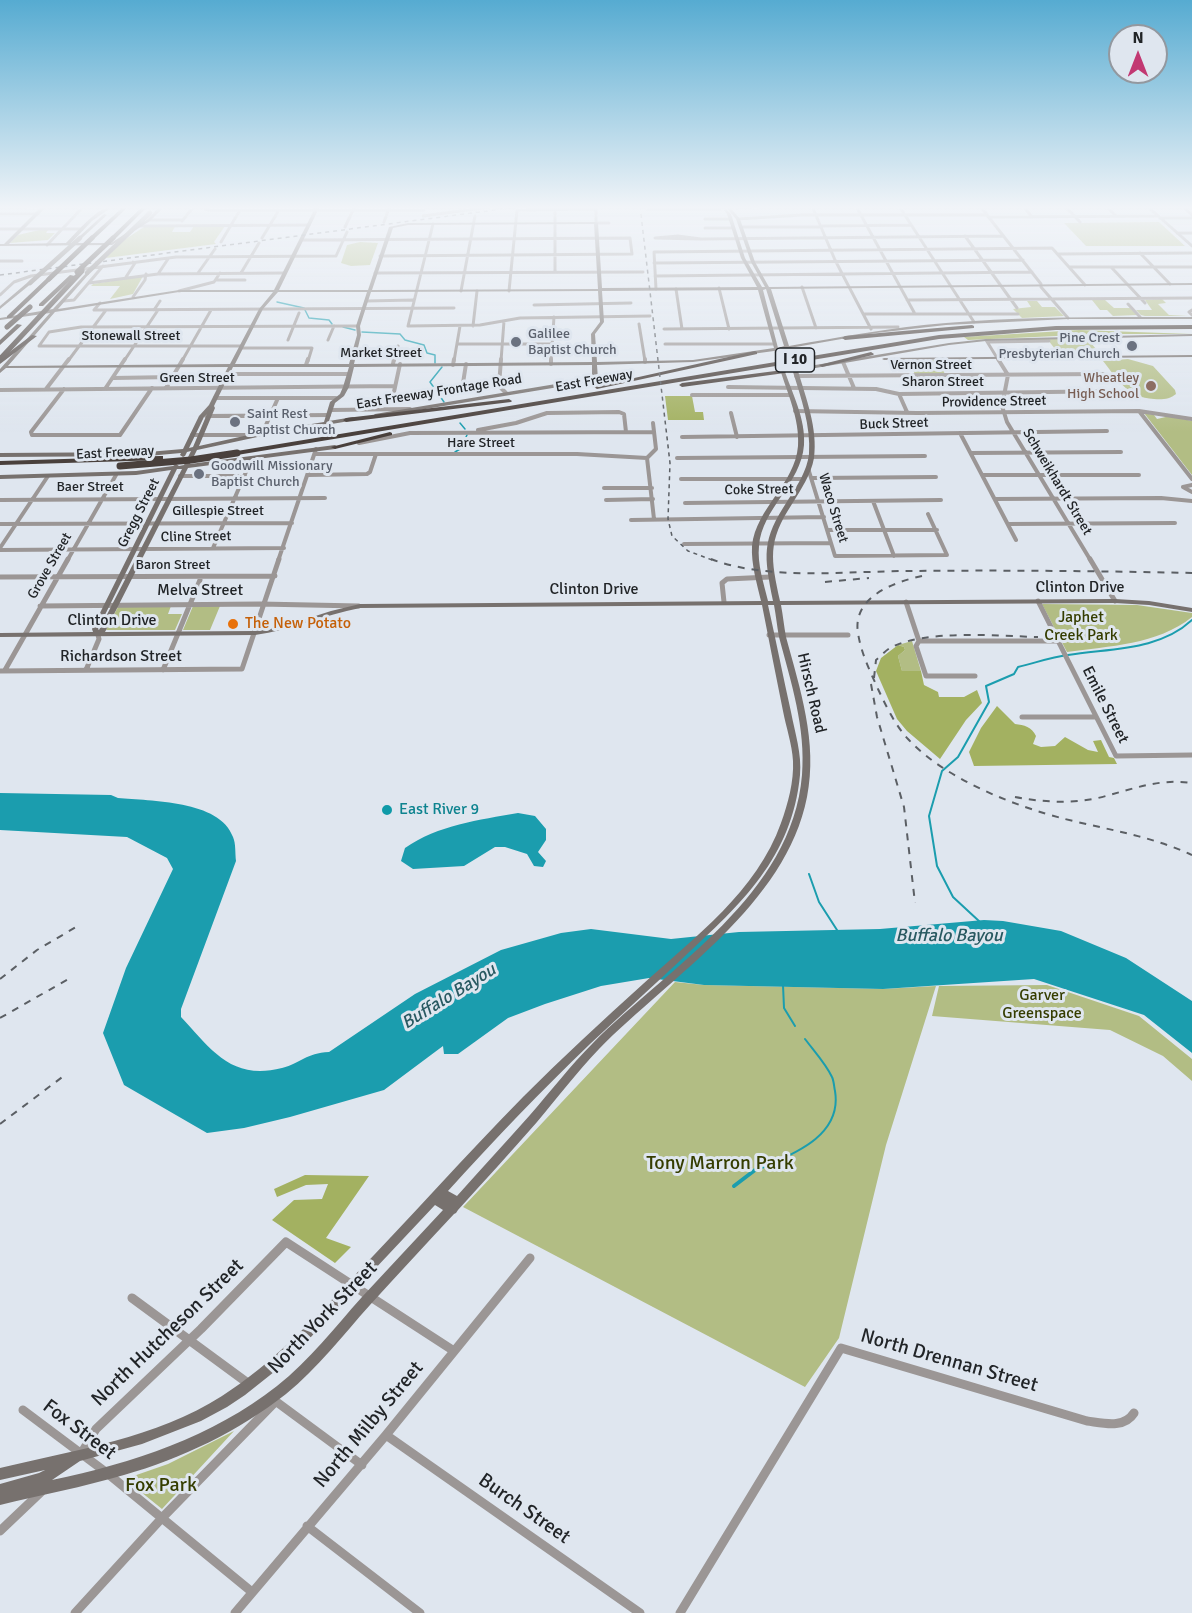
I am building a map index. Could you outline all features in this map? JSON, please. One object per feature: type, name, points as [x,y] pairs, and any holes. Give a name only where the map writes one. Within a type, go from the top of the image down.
[{"type":"highway","points":[[0,334],[1,323],[47,281]]},
{"type":"highway","points":[[1,323],[30,307],[57,281]]},
{"type":"highway","points":[[0,343],[66,281]]},
{"type":"highway","points":[[0,360],[73,281]]},
{"type":"highway","points":[[1116,325],[1192,324]]},
{"type":"highway","points":[[1116,325],[1192,324]]},
{"type":"highway","name":"East Freeway","points":[[0,468],[191,460],[593,388],[861,344],[985,327],[1116,325]]},
{"type":"highway","name":"East Freeway","points":[[0,468],[63,468],[238,450],[471,415],[892,344],[1011,330],[1116,325]]},
{"type":"highway","points":[[845,338],[953,327],[985,327]]},
{"type":"highway","points":[[822,366],[926,342],[1011,330]]},
{"type":"highway","points":[[0,360],[34,336]]},
{"type":"highway","points":[[593,388],[755,353]]},
{"type":"highway","points":[[581,396],[783,371]]},
{"type":"highway","points":[[346,420],[525,400]]},
{"type":"highway","points":[[335,447],[471,415]]},
{"type":"highway","points":[[0,456],[123,462]]},
{"type":"highway","points":[[0,468],[63,468]]},
{"type":"main road","points":[[0,308],[32,281]]},
{"type":"main road","points":[[0,372],[56,311],[78,281]]},
{"type":"main road","name":"Gregg Street","points":[[98,635],[95,629],[121,577],[155,524],[175,469],[192,435],[202,416],[211,406],[261,309],[280,281]]},
{"type":"main road","points":[[326,423],[336,398],[346,387],[359,334],[358,326],[372,281]]},
{"type":"main road","points":[[596,379],[593,334],[602,324],[601,281]]},
{"type":"main road","name":"Waco Street","points":[[757,281],[795,411],[801,436],[800,457]]},
{"type":"main road","name":"Waco Street","points":[[765,281],[801,388],[812,436],[811,456]]},
{"type":"main road","points":[[1,323],[97,303],[179,291],[368,292],[1192,284]]},
{"type":"main road","points":[[766,307],[774,307]]},
{"type":"main road","points":[[1,323],[38,317],[47,321]]},
{"type":"main road","points":[[755,353],[876,332],[974,322],[1140,317],[1192,324]]},
{"type":"main road","points":[[783,371],[795,371],[886,354],[987,341],[1192,324]]},
{"type":"main road","name":"Market Street","points":[[7,367],[552,364],[703,360],[731,354],[755,353]]},
{"type":"main road","points":[[886,354],[897,359]]},
{"type":"main road","points":[[856,360],[1192,356]]},
{"type":"main road","name":"East Freeway Frontage Road","points":[[0,456],[148,454],[184,451],[231,438],[596,379]]},
{"type":"main road","name":"Gregg Street","points":[[98,635],[130,577],[148,523],[180,476],[195,449],[210,416],[211,406]]},
{"type":"main road","points":[[0,477],[116,475],[316,452],[335,447]]},
{"type":"main road","name":"Hirsch Road","points":[[592,1044],[736,916],[789,841],[802,802],[807,775],[808,751],[803,715],[782,635],[770,577],[770,543],[778,518],[803,478],[811,456]]},
{"type":"main road","name":"Hirsch Road","points":[[757,884],[790,812],[796,785],[797,761],[758,577],[756,543],[765,518],[792,479],[800,457]]},
{"type":"main road","name":"Clinton Drive","points":[[0,635],[255,633],[294,627],[360,606],[1115,601],[1149,603],[1192,610]]},
{"type":"main road","name":"North York Street","points":[[0,1474],[159,1433],[192,1419],[249,1384],[276,1363],[352,1286],[511,1115],[592,1044]]},
{"type":"main road","name":"North York Street","points":[[0,1498],[107,1473],[163,1456],[196,1442],[274,1400],[455,1206],[592,1044]]},
{"type":"main road","points":[[438,1196],[455,1206]]},
{"type":"main road","points":[[0,1491],[42,1479],[57,1472],[81,1454]]},
{"type":"street","points":[[0,295],[16,281]]},
{"type":"street","points":[[64,301],[74,300],[89,283],[102,281]]},
{"type":"street","points":[[133,297],[144,281]]},
{"type":"street","points":[[179,291],[215,281]]},
{"type":"street","points":[[418,281],[408,326],[473,326],[520,318],[650,316]]},
{"type":"street","points":[[461,291],[463,281]]},
{"type":"street","points":[[509,291],[510,281]]},
{"type":"street","points":[[656,281],[656,289]]},
{"type":"street","points":[[847,281],[870,327],[876,332]]},
{"type":"street","points":[[897,281],[915,314]]},
{"type":"street","points":[[947,281],[974,322]]},
{"type":"street","points":[[998,281],[1017,308]]},
{"type":"street","points":[[1038,281],[1068,318]]},
{"type":"street","points":[[1082,281],[1085,285]]},
{"type":"street","points":[[1124,281],[1145,303]]},
{"type":"street","points":[[802,287],[816,328]]},
{"type":"street","points":[[719,288],[729,328]]},
{"type":"street","points":[[676,289],[682,329]]},
{"type":"street","points":[[473,326],[477,291]]},
{"type":"street","points":[[907,300],[1192,298]]},
{"type":"street","points":[[366,300],[413,300]]},
{"type":"street","points":[[105,389],[147,327],[159,301]]},
{"type":"street","points":[[97,303],[94,310],[454,308]]},
{"type":"street","points":[[534,305],[631,303]]},
{"type":"street","points":[[1128,304],[1140,317]]},
{"type":"street","points":[[46,389],[106,310]]},
{"type":"street","points":[[166,388],[211,310]]},
{"type":"street","points":[[1192,310],[1189,312],[1192,324]]},
{"type":"street","points":[[288,340],[299,313]]},
{"type":"street","points":[[864,314],[1018,314]]},
{"type":"street","points":[[552,364],[554,317]]},
{"type":"street","points":[[504,321],[499,387],[507,393]]},
{"type":"street","points":[[639,324],[645,362]]},
{"type":"street","points":[[328,340],[334,326]]},
{"type":"street","points":[[93,327],[358,326]]},
{"type":"street","points":[[453,364],[460,326]]},
{"type":"street","name":"Stonewall Street","points":[[93,327],[49,332],[39,346],[312,348],[306,365]]},
{"type":"street","points":[[664,329],[898,327]]},
{"type":"street","points":[[987,341],[1049,341]]},
{"type":"street","points":[[987,341],[1008,375],[1002,412]]},
{"type":"street","points":[[457,344],[553,344]]},
{"type":"street","points":[[665,344],[776,348]]},
{"type":"street","points":[[393,364],[398,346]]},
{"type":"street","points":[[843,362],[854,388]]},
{"type":"street","points":[[392,400],[400,364]]},
{"type":"street","points":[[463,383],[466,364]]},
{"type":"street","name":"Vernon Street","points":[[795,371],[849,375],[1102,374]]},
{"type":"street","name":"East Freeway Frontage Road","points":[[596,379],[631,373]]},
{"type":"street","points":[[227,375],[350,374]]},
{"type":"street","points":[[113,378],[173,377]]},
{"type":"street","name":"Green Street","points":[[0,390],[395,386]]},
{"type":"street","name":"Sharon Street","points":[[728,387],[854,388],[876,389],[899,394],[1122,392]]},
{"type":"street","points":[[63,389],[31,432],[32,435],[120,435],[152,388]]},
{"type":"street","points":[[899,394],[907,412]]},
{"type":"street","points":[[692,395],[790,395]]},
{"type":"street","points":[[215,398],[336,398]]},
{"type":"street","points":[[260,434],[278,398]]},
{"type":"street","points":[[202,416],[410,409]]},
{"type":"street","points":[[372,410],[376,411],[377,415]]},
{"type":"street","name":"Providence Street","points":[[795,411],[1139,411],[1192,419]]},
{"type":"street","points":[[1139,411],[1192,479]]},
{"type":"street","name":"Schweikhardt Street","points":[[1002,412],[1115,601]]},
{"type":"street","points":[[476,433],[481,429],[553,413],[623,413],[626,432]]},
{"type":"street","points":[[731,413],[737,437]]},
{"type":"street","points":[[653,423],[656,451],[647,458],[654,519]]},
{"type":"street","name":"Buck Street","points":[[682,437],[1107,431]]},
{"type":"street","points":[[335,447],[415,433],[654,432]]},
{"type":"street","points":[[960,432],[1016,540]]},
{"type":"street","points":[[192,435],[231,438]]},
{"type":"street","points":[[255,633],[316,452]]},
{"type":"street","name":"Hare Street","points":[[316,452],[577,454],[647,458]]},
{"type":"street","points":[[971,453],[1121,452]]},
{"type":"street","points":[[308,476],[362,475],[370,472],[376,454]]},
{"type":"street","points":[[677,458],[925,456]]},
{"type":"street","points":[[213,548],[252,458]]},
{"type":"street","name":"Waco Street","points":[[808,468],[813,478],[835,556],[894,556]]},
{"type":"street","name":"Grove Street","points":[[2,670],[116,475]]},
{"type":"street","points":[[982,475],[1139,475]]},
{"type":"street","points":[[0,549],[48,476]]},
{"type":"street","points":[[180,476],[245,476]]},
{"type":"street","points":[[813,478],[936,477]]},
{"type":"street","points":[[681,479],[803,478]]},
{"type":"street","points":[[1192,485],[1183,487],[1192,492]]},
{"type":"street","points":[[604,488],[652,488]]},
{"type":"street","name":"Baer Street","points":[[0,500],[325,498]]},
{"type":"street","points":[[995,499],[1161,498],[1191,501],[1192,507]]},
{"type":"street","points":[[606,500],[653,499]]},
{"type":"street","name":"Coke Street","points":[[685,503],[941,500]]},
{"type":"street","points":[[873,501],[894,556],[947,555],[938,530],[928,514]]},
{"type":"street","points":[[631,520],[824,518]]},
{"type":"street","name":"Gillespie Street","points":[[0,524],[292,523]]},
{"type":"street","points":[[1008,524],[1175,524]]},
{"type":"street","points":[[827,530],[938,530]]},
{"type":"street","points":[[684,544],[831,543]]},
{"type":"street","name":"Cline Street","points":[[0,549],[284,548]]},
{"type":"street","name":"Baron Street","points":[[0,577],[275,576]]},
{"type":"street","points":[[724,602],[722,583],[724,581],[738,577],[770,577]]},
{"type":"street","points":[[163,670],[200,580]]},
{"type":"street","name":"Emile Street","points":[[1038,601],[1116,756],[1192,755]]},
{"type":"street","points":[[906,602],[919,640],[916,646],[926,676],[975,676]]},
{"type":"street","name":"Melva Street","points":[[40,606],[265,604],[360,606]]},
{"type":"street","name":"Richardson Street","points":[[2,670],[242,669],[255,633]]},
{"type":"street","name":"Gregg Street","points":[[86,670],[99,639],[98,635]]},
{"type":"street","points":[[769,635],[848,635]]},
{"type":"street","points":[[919,640],[1057,642]]},
{"type":"street","points":[[1022,717],[1095,717]]},
{"type":"street","name":"North Hutcheson Street","points":[[81,1454],[96,1429],[285,1242],[352,1286]]},
{"type":"street","name":"North Milby Street","points":[[235,1613],[307,1526],[362,1465],[530,1258]]},
{"type":"street","points":[[352,1286],[454,1351]]},
{"type":"street","points":[[132,1298],[249,1384]]},
{"type":"street","name":"North Drennan Street","points":[[680,1613],[841,1348],[1087,1421],[1115,1425],[1132,1417],[1134,1413]]},
{"type":"street","points":[[75,1613],[274,1400],[362,1465]]},
{"type":"street","name":"Fox Street","points":[[24,1410],[107,1473],[252,1592]]},
{"type":"street","name":"Burch Street","points":[[386,1435],[640,1613]]},
{"type":"street","points":[[0,1531],[48,1486]]},
{"type":"street","points":[[307,1526],[420,1613]]},
{"type":"green space","points":[[140,281],[133,294],[110,299],[120,286],[91,286]]},
{"type":"green space","points":[[1162,299],[1166,303],[1158,304],[1169,315],[1188,316],[1145,316],[1136,310],[1152,310],[1145,300]]},
{"type":"green space","points":[[1092,300],[1105,300],[1114,308],[1130,308],[1137,315],[1113,316],[1107,310],[1100,310]]},
{"type":"green space","points":[[1027,301],[1037,301],[1042,307],[1055,307],[1064,316],[1022,318],[1013,309],[1031,307]]},
{"type":"green space","points":[[1079,330],[1192,334],[1102,334],[968,340],[964,337]]},
{"type":"green space","points":[[1086,337],[1101,355],[1051,356],[1046,349],[1055,349],[1048,340],[994,340]]},
{"type":"green space","points":[[1128,359],[1153,366],[1176,394],[1160,399],[1145,398],[1130,392],[1103,361]]},
{"type":"green space","points":[[898,360],[938,360],[945,374],[915,374],[911,367],[901,367]]},
{"type":"green space","points":[[665,396],[692,396],[695,412],[703,412],[704,420],[668,420]]},
{"type":"green space","points":[[1144,413],[1154,415],[1157,419],[1170,416],[1192,421],[1192,475]]},
{"type":"green space","name":"Japhet Creek Park","points":[[1042,604],[1137,605],[1192,613],[1192,617],[1148,639],[1116,646],[1067,652]]},
{"type":"green space","points":[[171,606],[168,614],[182,614],[175,630],[106,630],[118,607]]},
{"type":"green space","points":[[193,606],[220,606],[210,630],[183,630]]},
{"type":"green space","points":[[912,641],[921,671],[902,671],[898,656],[905,650],[904,647],[898,645]]},
{"type":"green space","points":[[898,645],[904,647],[905,650],[898,656],[902,671],[921,671],[924,685],[938,692],[939,697],[964,697],[977,690],[982,703],[966,720],[940,759],[907,731],[897,719],[876,671],[881,658]]},
{"type":"green space","points":[[997,706],[1015,724],[1032,730],[1036,736],[1033,744],[1041,747],[1055,746],[1065,737],[1088,750],[1098,752],[1093,741],[1101,740],[1109,757],[1114,758],[1117,764],[974,766],[969,752],[981,728]]},
{"type":"green space","name":"Tony Marron Park","points":[[675,982],[704,985],[883,989],[936,986],[886,1145],[839,1338],[805,1387],[463,1207]]},
{"type":"green space","name":"Garver Greenspace","points":[[1047,985],[1139,1016],[1192,1059],[1192,1081],[1163,1056],[1110,1030],[932,1016],[939,986]]},
{"type":"green space","points":[[305,1175],[369,1176],[326,1238],[351,1247],[335,1263],[272,1220],[294,1200],[322,1199],[328,1184],[306,1185],[277,1197],[274,1189]]},
{"type":"green space","name":"Fox Park","points":[[234,1431],[162,1509],[125,1479],[168,1464]]},
{"type":"water","name":"Buffalo Bayou","points":[[0,793],[111,795],[118,798],[165,802],[199,809],[226,825],[234,840],[236,861],[181,1009],[181,1017],[213,1051],[236,1066],[249,1070],[264,1071],[282,1068],[309,1056],[329,1052],[415,994],[501,950],[561,933],[591,929],[671,939],[739,932],[880,929],[984,920],[1061,931],[1126,958],[1192,1001],[1192,1053],[1144,1015],[1034,979],[883,989],[704,985],[649,978],[601,986],[508,1018],[458,1054],[444,1054],[443,1046],[384,1090],[290,1117],[244,1128],[207,1133],[124,1085],[103,1033],[126,968],[173,869],[167,858],[127,837],[0,830]]},
{"type":"water","points":[[518,813],[535,816],[546,829],[546,840],[538,852],[546,861],[543,867],[534,866],[527,854],[505,847],[495,847],[464,866],[413,869],[401,861],[405,848],[431,834],[459,825]]},
{"type":"waterway","points":[[277,302],[304,308]]},
{"type":"waterway","points":[[305,310],[309,318],[329,320],[332,324]]},
{"type":"waterway","points":[[343,327],[355,330]]},
{"type":"waterway","points":[[362,332],[400,334],[405,340],[424,345],[427,353],[435,355],[435,363]]},
{"type":"waterway","points":[[442,367],[430,382],[444,402]]},
{"type":"waterway","points":[[460,423],[465,429]]},
{"type":"waterway","points":[[455,452],[460,449],[467,435]]},
{"type":"waterway","name":"Buffalo Bayou","points":[[980,922],[953,897],[937,866],[929,816],[942,771],[958,757],[989,702],[986,686],[1014,674],[1018,667],[1043,660],[1133,647],[1165,638],[1192,620]]},
{"type":"waterway","points":[[809,874],[819,902],[837,930]]},
{"type":"waterway","points":[[783,985],[784,1008],[795,1026]]},
{"type":"waterway","points":[[766,1166],[816,1139],[832,1118],[835,1106],[833,1079],[805,1039]]},
{"type":"waterway","points":[[734,1186],[755,1170],[769,1164]]},
{"type":"railway","points":[[649,281],[670,463],[668,519],[672,536],[688,551],[715,561]]},
{"type":"railway","points":[[711,559],[757,570],[809,573],[910,571],[1192,573]]},
{"type":"railway","points":[[922,576],[899,582],[877,593],[868,601],[858,620],[859,640],[869,669],[891,715],[908,739],[941,767],[1003,799],[1065,819],[1145,838],[1192,855]]},
{"type":"railway","points":[[825,582],[869,578]]},
{"type":"railway","points":[[874,678],[876,660],[890,648],[905,642],[922,638],[962,635],[1038,637]]},
{"type":"railway","points":[[871,684],[877,717],[904,807],[915,903]]},
{"type":"railway","points":[[1015,797],[1067,802],[1098,798],[1156,783],[1192,783]]},
{"type":"railway","points":[[0,979],[37,950],[76,927]]},
{"type":"railway","points":[[0,1018],[72,977]]},
{"type":"railway","points":[[0,1124],[65,1075]]},
{"type":"place","name":"Galilee Baptist Church","points":[[516,342]]},
{"type":"place","name":"Pine Crest Presbyterian Church","points":[[1132,346]]},
{"type":"place","name":"Wheatley High School","points":[[1151,386]]},
{"type":"place","name":"Saint Rest Baptist Church","points":[[235,422]]},
{"type":"place","name":"Goodwill Missionary Baptist Church","points":[[199,474]]},
{"type":"place","name":"The New Potato","points":[[233,624]]},
{"type":"place","name":"East River 9","points":[[387,810]]}]
